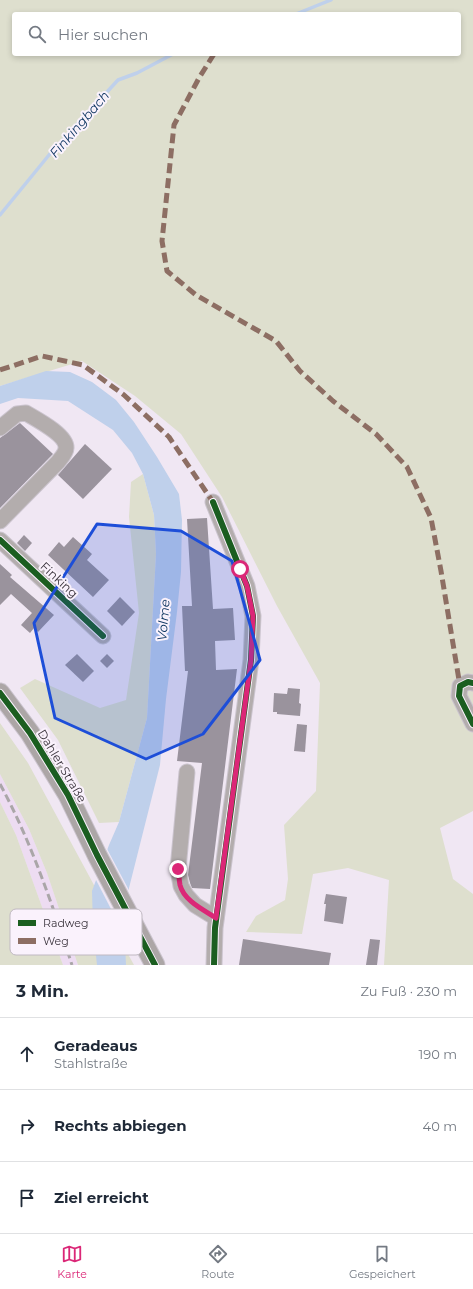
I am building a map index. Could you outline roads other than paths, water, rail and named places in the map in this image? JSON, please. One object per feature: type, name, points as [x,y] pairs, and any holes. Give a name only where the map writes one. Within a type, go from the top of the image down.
[{"type":"main road","name":"Dahler Straße","points":[[0,693],[30,733],[50,764],[80,818],[97,855],[125,909]]},
{"type":"main road","name":"Dahler Straße","points":[[142,941],[155,965]]},
{"type":"street","points":[[0,428],[16,414],[26,413],[51,428],[65,442],[66,448],[58,462],[0,521]]},
{"type":"street","points":[[213,502],[247,586],[253,616],[251,660],[216,918],[214,965]]},
{"type":"street","name":"Finking","points":[[0,540],[103,636]]},
{"type":"street","points":[[473,683],[468,682],[460,686],[459,696],[473,724]]},
{"type":"street","points":[[187,772],[178,869],[181,886],[186,895],[195,905],[216,918]]},
{"type":"water","name":"Volme","points":[[46,371],[70,372],[92,382],[116,400],[134,422],[179,494],[182,520],[181,572],[160,765],[129,888],[127,909],[92,909],[92,891],[119,822],[147,718],[156,554],[154,515],[143,474],[132,453],[113,430],[68,401],[18,398],[0,404],[0,386]]},
{"type":"water","points":[[96,955],[126,955],[126,965],[97,965]]},
{"type":"waterway","name":"Finkingbach","points":[[301,12],[331,0]]},
{"type":"waterway","name":"Finkingbach","points":[[0,215],[49,155],[118,80],[137,73],[169,56]]},
{"type":"railway","points":[[0,784],[22,828],[53,909]]},
{"type":"railway","points":[[69,955],[72,965]]}]
